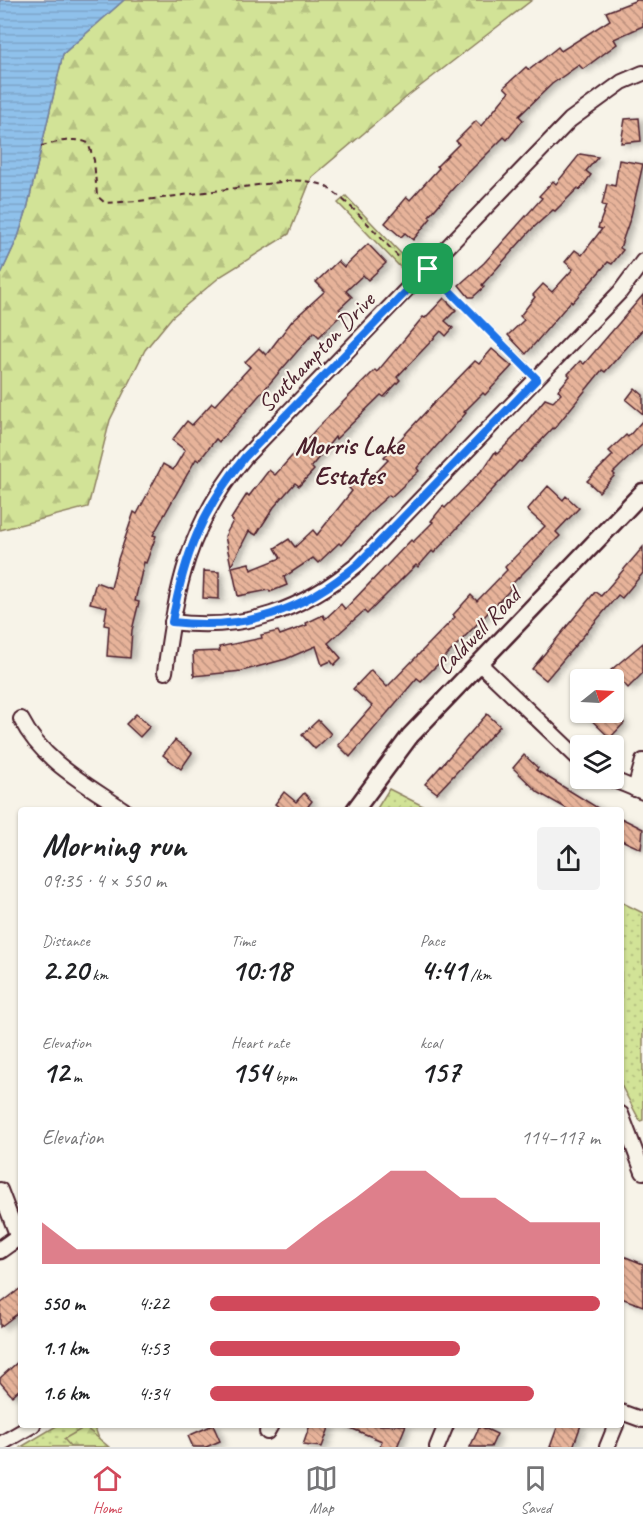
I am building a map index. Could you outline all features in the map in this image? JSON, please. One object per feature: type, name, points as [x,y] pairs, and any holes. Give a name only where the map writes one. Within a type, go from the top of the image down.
[{"type":"street","name":"Southampton Drive","points":[[165,672],[181,574],[189,549],[227,478],[570,120],[622,82],[643,73]]},
{"type":"street","points":[[172,622],[226,622],[268,616],[300,604],[336,583],[358,564],[620,292],[643,261]]},
{"type":"street","name":"Caldwell Road","points":[[357,807],[410,736],[643,492]]},
{"type":"street","points":[[480,664],[570,750]]},
{"type":"street","points":[[21,719],[30,737],[52,760],[120,807]]},
{"type":"street","points":[[624,784],[639,790],[643,761]]},
{"type":"street","points":[[624,1122],[643,1172]]},
{"type":"street","points":[[629,1134],[643,1129]]},
{"type":"street","points":[[0,1190],[18,1231]]},
{"type":"street","points":[[0,1250],[18,1237]]},
{"type":"street","points":[[624,1413],[643,1420]]},
{"type":"street","points":[[2,1444],[28,1428]]},
{"type":"street","points":[[436,1447],[445,1428]]},
{"type":"street","points":[[607,1447],[615,1428]]},
{"type":"path","points":[[41,146],[81,140],[88,143],[94,160],[97,196],[105,203],[139,201],[288,181],[300,180],[321,184],[423,273],[537,379]]},
{"type":"green space","points":[[124,0],[532,0],[409,95],[312,177],[289,234],[221,276],[172,317],[145,350],[110,420],[88,507],[0,530],[0,276],[18,237],[27,209],[63,54]]},
{"type":"green space","points":[[346,196],[412,265],[404,271],[338,203]]},
{"type":"green space","points":[[438,274],[528,363],[523,368],[434,279]]},
{"type":"green space","points":[[389,789],[425,807],[378,807]]},
{"type":"green space","points":[[624,904],[643,913],[643,1120],[640,1121],[624,1091]]},
{"type":"green space","points":[[53,1428],[95,1428],[102,1447],[21,1447]]},
{"type":"green space","points":[[86,1428],[109,1447],[71,1447],[64,1439]]},
{"type":"water","points":[[0,0],[124,0],[63,54],[27,209],[18,237],[0,276]]},
{"type":"building","points":[[637,0],[643,0],[643,26],[614,39],[617,44],[583,69],[579,65],[552,84],[519,116],[523,120],[507,140],[504,137],[457,184],[429,216],[431,218],[413,240],[405,233],[401,237],[385,223],[407,197],[410,200],[439,168],[437,166],[459,144],[456,141],[476,121],[481,126],[509,92],[504,87],[526,67],[529,70],[558,47],[561,51],[610,20],[606,12]]},
{"type":"building","points":[[639,118],[641,141],[621,143],[625,119]]},
{"type":"building","points":[[580,154],[598,157],[586,171],[591,175],[580,190],[578,188],[555,211],[553,210],[532,229],[482,285],[484,287],[473,297],[469,297],[459,285],[484,263],[542,198],[539,196],[553,181],[556,184]]},
{"type":"building","points":[[619,160],[643,164],[631,216],[620,248],[623,250],[612,264],[608,262],[572,303],[571,301],[526,354],[508,335],[524,320],[520,316],[535,297],[533,295],[543,284],[552,292],[573,269],[565,262],[575,250],[582,255],[602,229],[598,228],[606,206],[602,205],[607,184],[615,186]]},
{"type":"building","points":[[368,244],[386,263],[368,280],[363,275],[346,291],[352,297],[339,309],[343,313],[319,337],[314,332],[219,442],[216,439],[199,461],[196,459],[153,535],[156,536],[146,563],[144,562],[135,601],[139,602],[132,630],[130,658],[107,656],[109,626],[104,625],[107,607],[90,603],[96,582],[111,588],[134,512],[137,514],[163,464],[173,470],[185,450],[172,440],[187,421],[192,425],[212,403],[215,405],[250,367],[245,362],[259,348],[266,355],[292,321],[325,291],[316,282],[338,261],[344,267]]},
{"type":"building","points":[[643,295],[643,329],[605,372],[602,370],[554,429],[521,462],[519,461],[434,553],[432,551],[418,567],[416,565],[367,614],[364,611],[328,643],[341,658],[334,665],[331,661],[322,665],[316,646],[286,659],[242,671],[194,676],[193,652],[220,651],[219,647],[262,638],[261,635],[278,631],[280,635],[307,625],[306,623],[323,615],[325,619],[341,604],[345,609],[411,540],[413,542],[433,522],[431,521],[443,506],[445,508],[485,467],[495,452],[497,454],[515,436],[545,399],[553,402],[561,394],[558,390],[570,376],[568,374],[580,361],[584,364]]},
{"type":"building","points":[[444,298],[456,310],[445,321],[453,328],[446,336],[441,331],[397,377],[400,380],[384,397],[381,395],[336,439],[335,437],[311,467],[314,470],[299,486],[295,483],[274,507],[256,535],[249,531],[231,566],[225,536],[233,521],[231,519],[247,494],[249,496],[269,470],[275,475],[317,428],[375,370],[377,372],[423,317],[425,318]]},
{"type":"building","points":[[492,349],[512,366],[485,395],[483,393],[464,412],[466,413],[417,468],[419,471],[391,497],[389,495],[371,511],[341,545],[339,543],[318,563],[313,558],[284,577],[287,585],[270,592],[269,590],[238,596],[232,567],[249,563],[251,570],[281,558],[275,548],[289,539],[295,547],[313,530],[317,535],[352,491],[349,488],[361,476],[367,482],[388,460],[384,457],[433,404],[475,361],[479,364]]},
{"type":"building","points":[[635,388],[643,395],[643,414],[626,400]]},
{"type":"building","points":[[643,420],[643,444],[613,473],[615,475],[599,492],[587,481],[613,455],[609,451],[626,435],[628,437]]},
{"type":"building","points":[[548,486],[563,500],[566,496],[579,508],[556,532],[560,536],[421,681],[417,678],[350,757],[338,745],[372,706],[353,689],[371,670],[387,687],[455,617],[453,615],[471,595],[477,601],[507,570],[505,567],[545,526],[527,510]]},
{"type":"building","points":[[643,547],[643,573],[622,598],[618,595],[546,680],[532,669],[595,592],[601,596]]},
{"type":"building","points":[[204,571],[219,572],[219,599],[203,598]]},
{"type":"building","points":[[643,643],[643,673],[628,688],[624,684],[624,669],[612,669]]},
{"type":"building","points":[[136,714],[150,726],[140,737],[126,724]]},
{"type":"building","points":[[487,714],[500,726],[437,793],[425,784]]},
{"type":"building","points":[[318,720],[331,734],[315,749],[302,735]]},
{"type":"building","points":[[594,723],[624,723],[613,735],[607,735]]},
{"type":"building","points":[[175,740],[192,753],[181,769],[163,755]]},
{"type":"building","points":[[524,755],[538,768],[536,770],[596,807],[564,807],[539,793],[513,768]]},
{"type":"building","points":[[284,792],[296,802],[304,793],[312,801],[308,807],[279,807],[275,804]]},
{"type":"building","points":[[624,820],[643,829],[641,849],[624,841]]},
{"type":"building","points":[[624,1256],[643,1264],[643,1306],[624,1299]]},
{"type":"building","points":[[18,1290],[18,1313],[0,1327],[0,1304]]},
{"type":"building","points":[[18,1362],[18,1391],[12,1396],[0,1382],[0,1378]]},
{"type":"building","points":[[206,1428],[214,1428],[220,1441],[206,1447],[193,1447],[188,1436]]},
{"type":"building","points":[[309,1428],[329,1428],[322,1447],[303,1445]]},
{"type":"building","points":[[350,1428],[405,1428],[397,1447],[379,1447],[382,1441]]},
{"type":"building","points":[[479,1428],[497,1434],[491,1447],[470,1447]]},
{"type":"building","points":[[557,1428],[580,1428],[573,1447],[550,1447]]},
{"type":"district","name":"Morris Lake Estates","points":[[349,460]]},
{"type":"route","points":[[428,269],[537,379],[358,564],[336,583],[300,604],[268,616],[211,623],[172,622],[181,574],[189,549],[198,528],[227,478],[428,269]]}]
